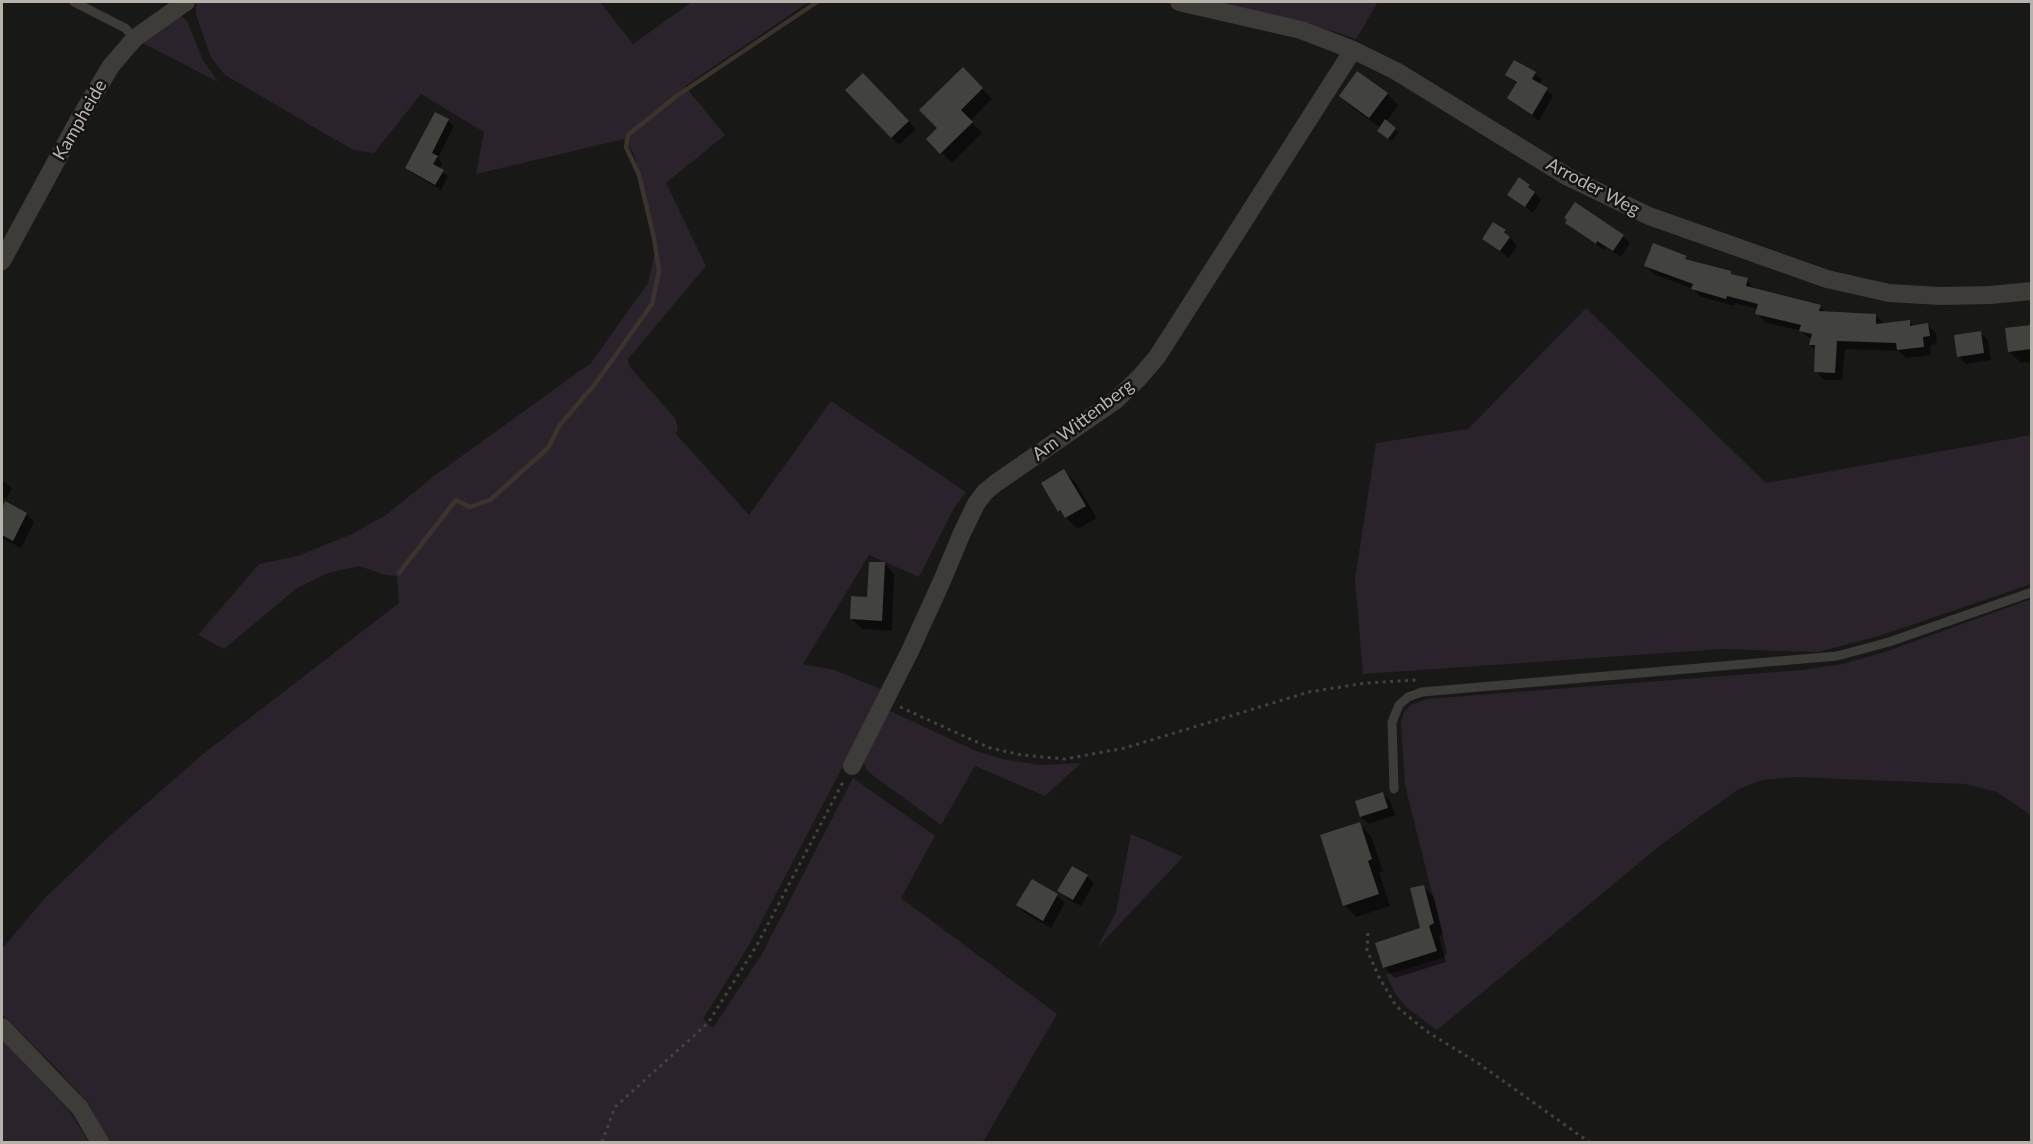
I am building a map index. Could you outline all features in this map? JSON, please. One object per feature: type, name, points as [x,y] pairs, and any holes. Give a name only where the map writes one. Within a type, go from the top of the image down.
[{"type":"street","name":"Kampheide","points":[[2,261],[111,66],[135,38],[186,2]]},
{"type":"street","name":"Arroder Weg","points":[[1179,2],[1301,30],[1353,50],[1396,71],[1568,177],[1649,216],[1827,279],[1889,293],[1941,296],[2031,291]]},
{"type":"street","name":"Am Wittenberg","points":[[852,766],[886,701],[924,621],[962,532],[980,498],[996,483],[1116,400],[1139,378],[1156,357],[1353,50]]},
{"type":"street","points":[[2,1027],[80,1108],[100,1143]]},
{"type":"lane","points":[[74,2],[125,28],[135,38]]},
{"type":"lane","points":[[1394,789],[1392,722],[1400,705],[1408,697],[1422,692],[1837,657],[1889,642],[2031,592]]},
{"type":"path","points":[[886,701],[990,748],[1022,755],[1065,759],[1125,748],[1309,692],[1366,683],[1425,679]]},
{"type":"path","points":[[602,1143],[615,1107],[708,1023],[757,945],[852,766]]},
{"type":"path","points":[[1368,933],[1367,950],[1396,1006],[1426,1031],[1478,1063],[1589,1143]]},
{"type":"shaded area","points":[[196,2],[600,2],[633,44],[692,2],[809,2],[685,86],[725,135],[666,183],[706,266],[628,359],[629,366],[675,418],[678,428],[676,434],[749,515],[831,401],[966,492],[954,508],[919,577],[869,555],[803,664],[834,670],[883,690],[749,945],[703,1019],[713,1028],[762,954],[853,778],[935,836],[901,898],[1057,1014],[983,1142],[109,1142],[89,1104],[2,1014],[2,949],[45,898],[115,831],[203,754],[399,603],[397,576],[386,575],[359,566],[328,573],[297,588],[224,649],[198,635],[259,564],[298,556],[352,534],[386,515],[434,476],[591,363],[648,283],[655,251],[650,218],[634,154],[624,139],[476,174],[484,132],[421,94],[374,153],[353,150],[225,75],[212,59],[196,14]]},
{"type":"shaded area","points":[[1217,2],[1378,2],[1356,39],[1303,22]]},
{"type":"shaded area","points":[[181,16],[187,21],[203,60],[218,82],[139,41]]},
{"type":"shaded area","points":[[1586,308],[1766,483],[2031,435],[2031,584],[1879,636],[1818,652],[1722,649],[1363,674],[1355,579],[1376,443],[1468,429]]},
{"type":"shaded area","points":[[2031,599],[2031,815],[1997,792],[1965,784],[1795,777],[1762,780],[1737,790],[1662,844],[1437,1030],[1406,1007],[1395,993],[1386,975],[1443,958],[1447,953],[1405,785],[1401,722],[1404,712],[1411,705],[1426,699],[1802,670],[1843,664],[1888,651]]},
{"type":"shaded area","points":[[888,710],[976,751],[1007,760],[1040,765],[1081,763],[1045,796],[975,766],[941,825],[867,771],[863,759]]},
{"type":"shaded area","points":[[1131,834],[1183,857],[1097,948],[1116,912]]},
{"type":"shaded area","points":[[2,1039],[70,1112],[89,1142],[2,1142]]},
{"type":"building","points":[[1514,60],[1536,72],[1532,79],[1548,88],[1532,115],[1507,98],[1517,82],[1505,75]]},
{"type":"building","points":[[963,67],[983,88],[961,110],[973,122],[940,154],[926,139],[937,128],[919,110]]},
{"type":"building","points":[[1357,71],[1388,93],[1369,118],[1339,96]]},
{"type":"building","points":[[863,73],[909,121],[891,138],[845,90]]},
{"type":"building","points":[[435,112],[449,119],[432,153],[438,156],[433,164],[444,170],[435,185],[405,168]]},
{"type":"building","points":[[1385,119],[1396,128],[1388,139],[1377,131]]},
{"type":"building","points":[[1519,177],[1535,192],[1525,207],[1507,195]]},
{"type":"building","points":[[1575,202],[1624,235],[1613,251],[1597,241],[1596,244],[1565,223],[1567,220],[1564,218]]},
{"type":"building","points":[[1493,222],[1506,230],[1504,232],[1510,237],[1500,251],[1482,239]]},
{"type":"building","points":[[1653,243],[1687,256],[1685,259],[1748,278],[1746,286],[1821,305],[1819,311],[1876,314],[1876,324],[1910,320],[1910,326],[1928,323],[1930,336],[1923,337],[1924,347],[1897,350],[1896,343],[1837,341],[1835,373],[1814,372],[1815,345],[1809,345],[1812,334],[1799,331],[1801,325],[1755,314],[1758,304],[1727,296],[1726,299],[1691,289],[1693,284],[1644,266]]},
{"type":"building","points":[[2031,325],[2031,349],[2008,352],[2005,328]]},
{"type":"building","points":[[1981,331],[1984,353],[1957,357],[1954,335]]},
{"type":"building","points":[[1064,469],[1086,506],[1065,518],[1060,510],[1058,512],[1041,483]]},
{"type":"building","points":[[5,501],[27,513],[13,541],[2,535],[2,508]]},
{"type":"building","points":[[869,562],[885,562],[882,621],[850,619],[851,596],[867,597]]},
{"type":"building","points":[[1383,792],[1388,808],[1360,817],[1355,801]]},
{"type":"building","points":[[1360,822],[1372,859],[1368,861],[1379,894],[1343,906],[1320,835]]},
{"type":"building","points":[[1072,866],[1088,875],[1073,900],[1057,891]]},
{"type":"building","points":[[1032,879],[1058,894],[1043,921],[1016,905]]},
{"type":"building","points":[[1424,885],[1434,923],[1429,926],[1437,951],[1383,968],[1375,943],[1420,928],[1410,888]]},
{"type":"waterway","points":[[399,573],[456,500],[470,507],[490,500],[548,448],[560,425],[595,384],[652,304],[659,271],[654,238],[639,175],[626,147],[628,135],[678,95],[817,2]]}]
